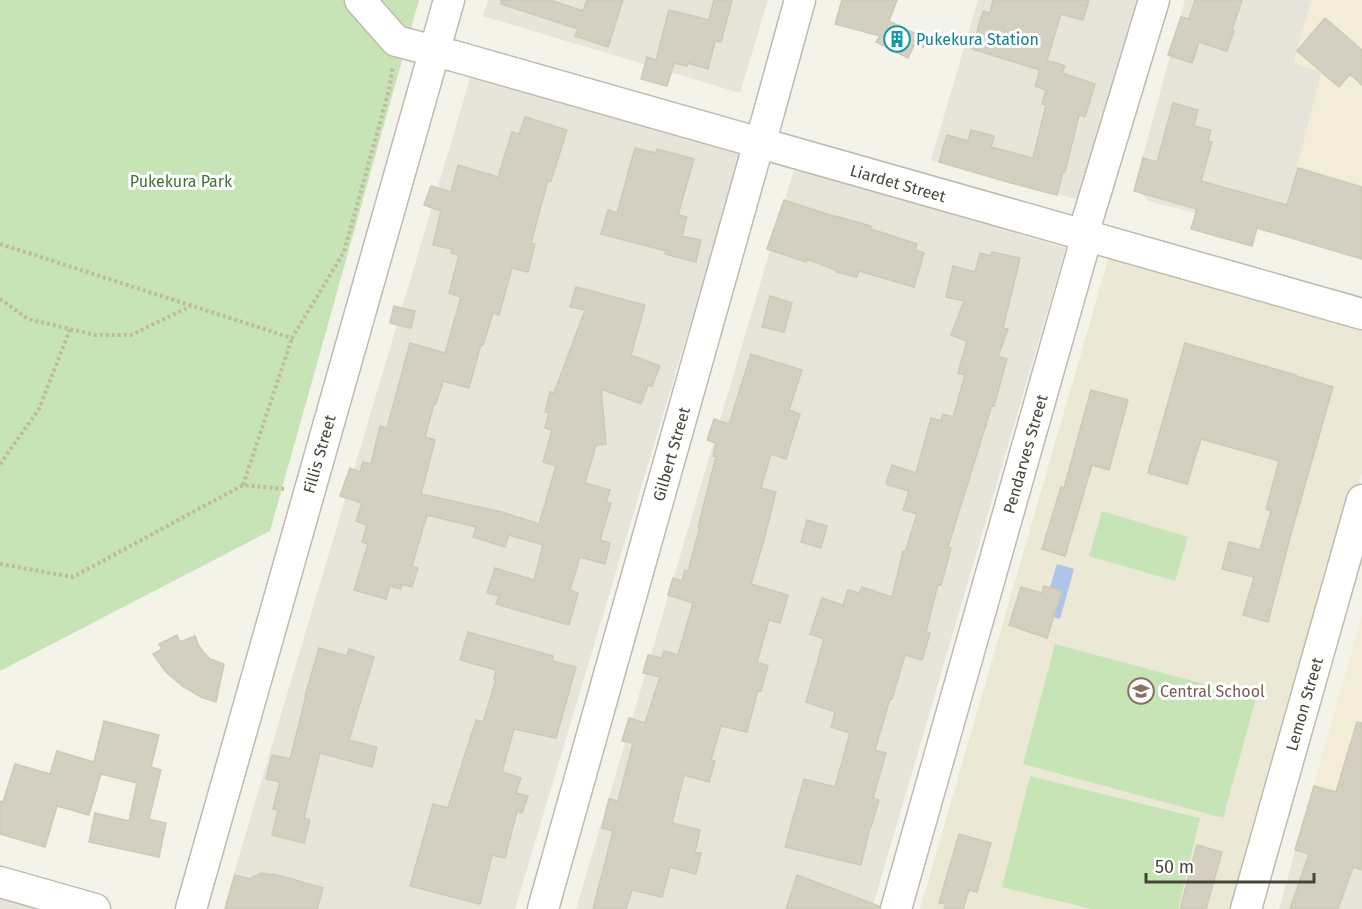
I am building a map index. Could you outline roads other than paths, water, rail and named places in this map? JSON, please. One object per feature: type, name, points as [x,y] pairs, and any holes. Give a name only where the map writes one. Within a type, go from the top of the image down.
[{"type":"street","name":"Liardet Street","points":[[360,0],[396,41],[1362,314]]},
{"type":"street","name":"Fillis Street","points":[[191,909],[449,0]]},
{"type":"street","name":"Gilbert Street","points":[[543,909],[800,0]]},
{"type":"street","name":"Pendarves Street","points":[[896,909],[1076,276],[1088,218],[1154,0]]},
{"type":"street","name":"Lemon Street","points":[[1246,909],[1362,500]]},
{"type":"street","points":[[0,882],[95,909]]},
{"type":"water","points":[[1057,564],[1074,569],[1060,619],[1042,614]]},
{"type":"place","name":"Pukekura Station","points":[[897,39]]},
{"type":"place","name":"Central School","points":[[1141,691]]},
{"type":"park label","name":"Pukekura Park","points":[[181,181]]}]
